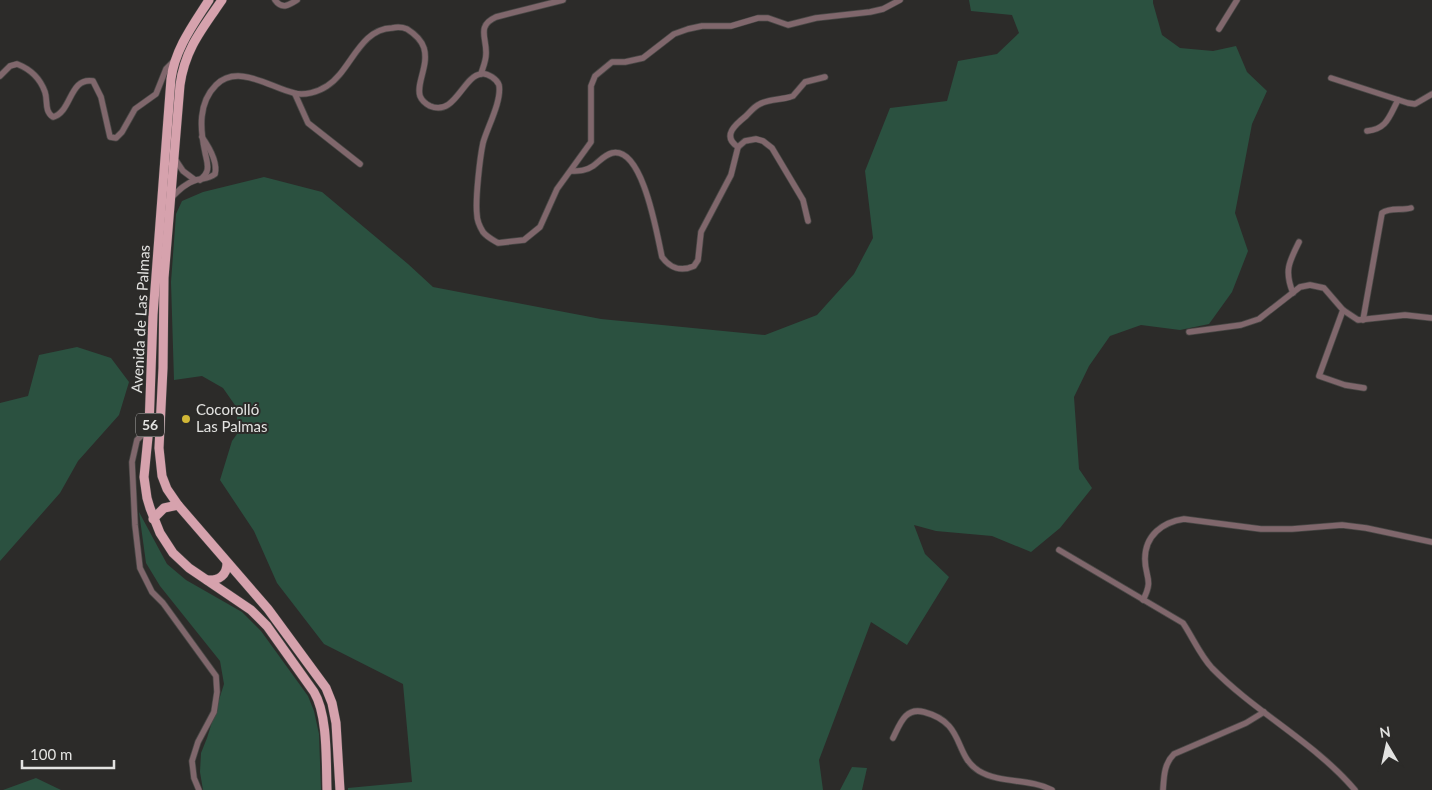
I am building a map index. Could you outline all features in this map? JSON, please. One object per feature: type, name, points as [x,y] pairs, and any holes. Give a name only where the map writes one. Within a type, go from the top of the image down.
[{"type":"main road","name":"Avenida de Las Palmas","points":[[209,0],[188,32],[174,61],[168,104],[154,306],[150,427],[144,478],[147,498],[154,519],[160,533],[174,553],[189,568],[259,617],[318,698],[324,726],[327,790]]},
{"type":"main road","name":"Avenida de Las Palmas","points":[[222,0],[193,44],[183,67],[177,113],[175,159],[164,278],[163,368],[159,448],[162,476],[167,489],[178,505],[268,609],[329,694],[336,723],[340,790]]},
{"type":"main road","points":[[154,519],[164,508],[178,505]]},
{"type":"main road","points":[[207,580],[217,580],[222,577],[228,562]]},
{"type":"street","points":[[276,0],[280,5],[284,6],[297,0]]},
{"type":"street","points":[[172,196],[186,184],[212,176],[216,171],[209,146],[201,136],[201,117],[207,98],[217,84],[224,80],[238,76],[247,77],[295,94],[312,92],[329,85],[361,45],[375,33],[389,28],[404,28],[421,40],[426,60],[420,95],[423,102],[432,107],[442,107],[450,104],[471,81],[481,74],[486,54],[485,24],[489,20],[563,0]]},
{"type":"street","points":[[481,74],[494,78],[499,86],[499,94],[483,145],[476,215],[484,233],[498,243],[506,244],[524,240],[540,227],[557,189],[591,142],[590,86],[595,76],[612,62],[625,62],[643,58],[674,34],[688,29],[702,26],[731,26],[758,18],[768,18],[788,25],[816,18],[876,11],[900,0]]},
{"type":"street","points":[[1219,28],[1238,0]]},
{"type":"street","points":[[0,76],[10,66],[17,64],[31,71],[43,88],[48,111],[53,117],[61,113],[72,93],[81,82],[93,81],[102,98],[110,137],[116,138],[122,132],[135,109],[156,94],[166,69],[174,61]]},
{"type":"street","points":[[738,147],[732,143],[732,130],[735,125],[758,105],[793,96],[805,82],[825,77]]},
{"type":"street","points":[[1331,78],[1415,104],[1432,94]]},
{"type":"street","points":[[295,94],[308,124],[360,164]]},
{"type":"street","points":[[1367,131],[1377,130],[1382,127],[1398,100]]},
{"type":"street","points":[[571,171],[582,171],[592,167],[611,153],[619,152],[627,156],[635,165],[647,194],[662,256],[672,267],[682,270],[694,266],[698,260],[701,232],[731,175],[738,147],[745,141],[756,139],[763,141],[772,148],[802,200],[808,221]]},
{"type":"street","points":[[175,159],[183,171],[197,180]]},
{"type":"street","points":[[1363,320],[1382,213],[1388,210],[1411,208]]},
{"type":"street","points":[[1293,293],[1288,274],[1289,262],[1299,242]]},
{"type":"street","points":[[1189,332],[1241,325],[1259,319],[1300,287],[1310,285],[1324,288],[1350,316],[1363,320],[1396,316],[1432,318]]},
{"type":"street","points":[[1343,310],[1319,376],[1345,385],[1364,388]]},
{"type":"street","points":[[150,427],[137,440],[132,462],[135,525],[140,568],[152,592],[163,602],[216,676],[214,712],[198,742],[192,761],[194,778],[199,790]]},
{"type":"street","points":[[1143,600],[1150,588],[1144,560],[1148,542],[1154,532],[1173,520],[1184,518],[1261,529],[1292,530],[1342,525],[1366,528],[1432,542]]},
{"type":"street","points":[[1059,550],[1183,623],[1204,659],[1212,668],[1348,781],[1355,790]]},
{"type":"street","points":[[893,738],[900,722],[909,712],[922,711],[935,715],[950,726],[958,738],[969,763],[978,771],[994,778],[1037,783],[1052,790]]},
{"type":"street","points":[[1163,790],[1164,772],[1168,760],[1174,754],[1246,723],[1264,712]]},
{"type":"green space","points":[[969,0],[1153,0],[1162,35],[1180,48],[1213,51],[1236,46],[1247,72],[1267,91],[1252,124],[1235,213],[1248,251],[1232,292],[1209,324],[1180,330],[1141,325],[1110,336],[1089,366],[1074,397],[1079,469],[1092,488],[1060,528],[1031,552],[992,536],[936,531],[914,525],[925,554],[949,577],[907,645],[871,622],[819,760],[823,790],[348,790],[348,788],[412,782],[403,684],[324,644],[277,583],[254,531],[220,480],[232,441],[237,434],[237,408],[223,388],[202,376],[174,380],[171,282],[176,214],[182,201],[203,192],[264,177],[322,192],[433,287],[601,319],[765,335],[817,315],[854,274],[873,238],[865,171],[890,108],[947,101],[958,61],[997,54],[1019,33],[1012,15],[971,11]]},
{"type":"green space","points":[[77,347],[111,358],[129,382],[119,415],[78,461],[60,493],[0,561],[0,403],[28,396],[39,355]]},
{"type":"green space","points":[[139,512],[167,564],[186,580],[242,612],[261,631],[308,696],[314,711],[319,734],[321,790],[203,790],[200,772],[201,753],[224,684],[220,661],[160,586],[146,563]]},
{"type":"green space","points":[[852,767],[867,768],[862,790],[840,790]]},
{"type":"green space","points":[[36,778],[61,790],[3,790]]},
{"type":"place","name":"Cocorolló Las Palmas","points":[[186,419]]}]
